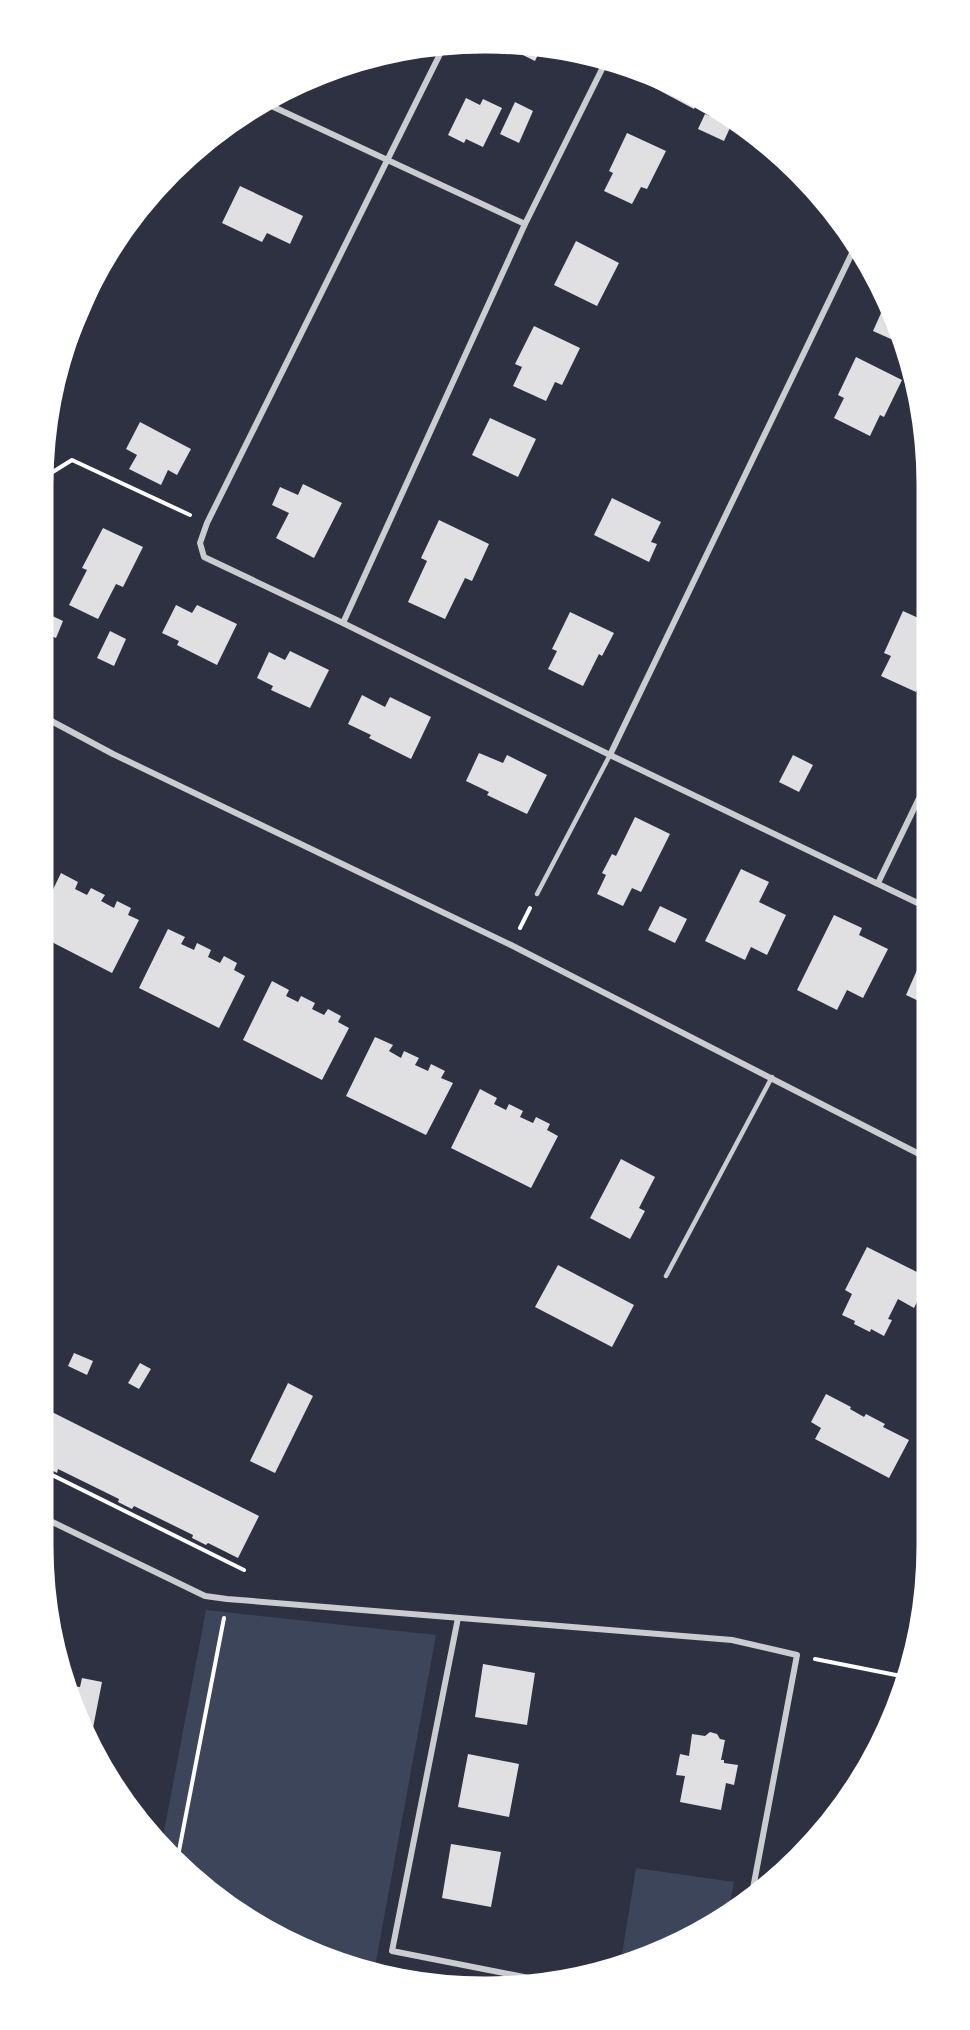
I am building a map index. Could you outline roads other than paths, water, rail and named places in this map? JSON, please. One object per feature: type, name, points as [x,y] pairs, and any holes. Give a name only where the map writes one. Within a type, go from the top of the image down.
[{"type":"street","points":[[440,55],[207,523],[200,543],[204,557],[918,903]]},
{"type":"street","points":[[343,623],[525,224],[602,69]]},
{"type":"street","points":[[274,107],[525,224]]},
{"type":"street","points":[[610,755],[851,255]]},
{"type":"street","points":[[52,721],[113,754],[511,945],[918,1153]]},
{"type":"street","points":[[878,883],[918,800]]},
{"type":"street","points":[[52,1522],[205,1596],[732,1640],[796,1655],[754,1883]]},
{"type":"street","points":[[458,1618],[392,1951],[520,1976]]},
{"type":"lane","points":[[537,894],[610,755]]},
{"type":"lane","points":[[666,1276],[772,1077]]}]
